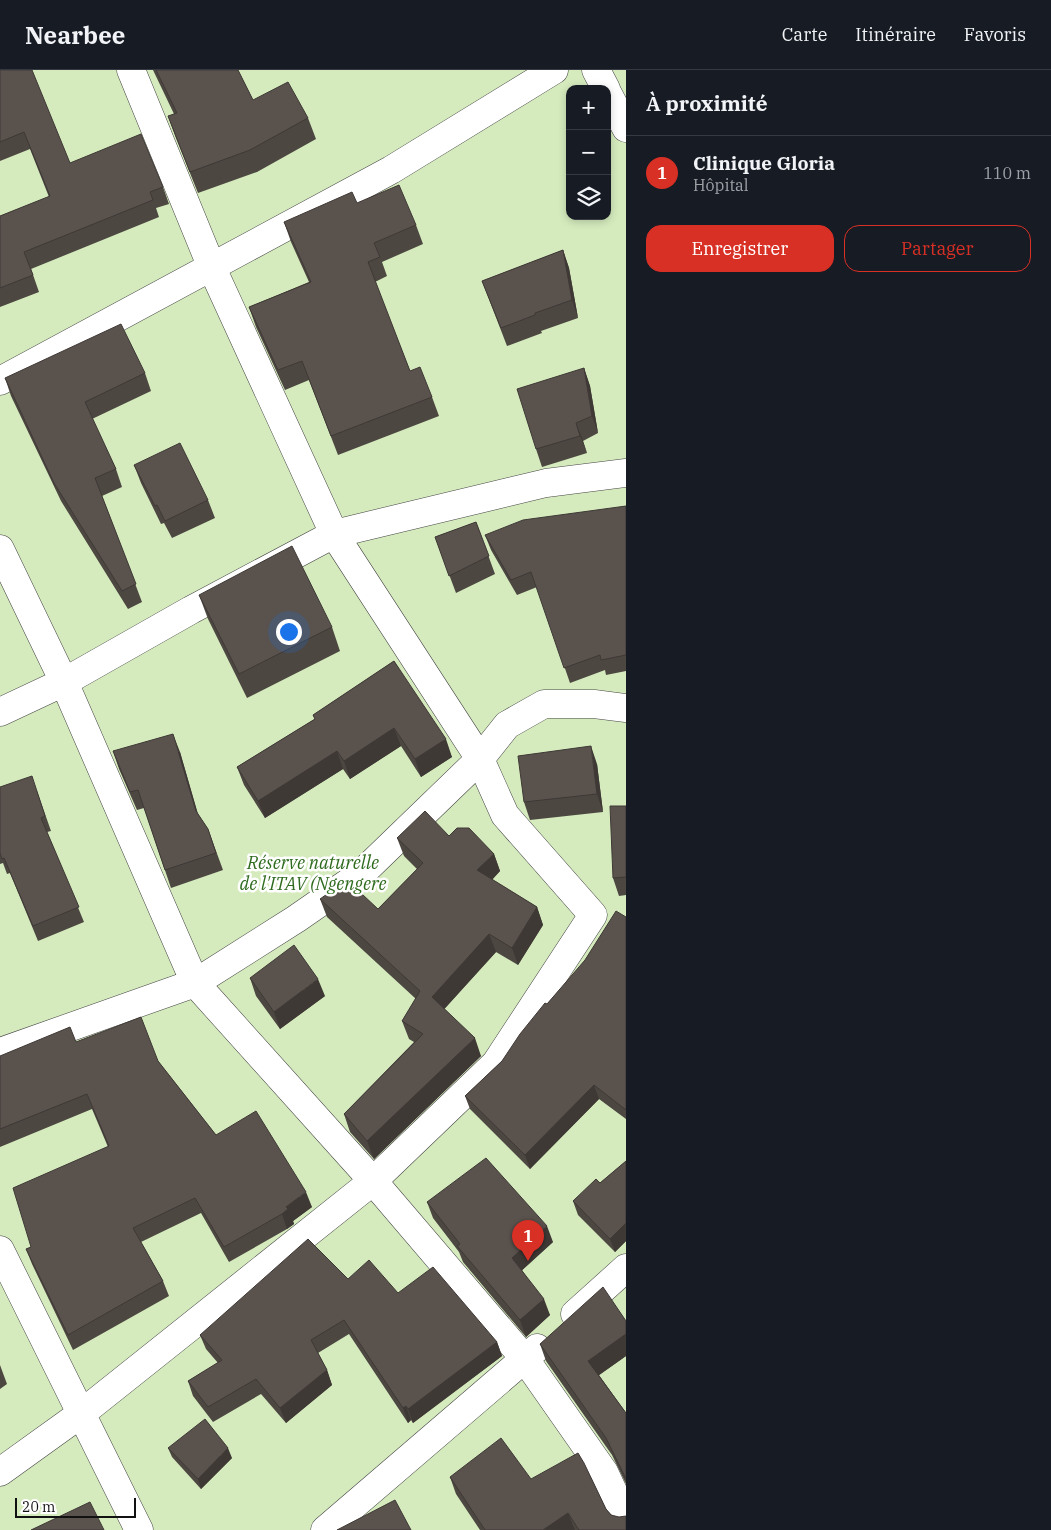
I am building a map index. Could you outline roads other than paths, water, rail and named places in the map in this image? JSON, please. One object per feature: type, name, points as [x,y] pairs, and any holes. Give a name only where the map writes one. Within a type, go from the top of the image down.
[{"type":"street","points":[[0,1472],[82,1413],[373,1181],[496,1063],[592,914],[505,816],[480,759],[334,534],[212,268],[131,70]]},
{"type":"street","points":[[0,381],[391,170],[554,70]]},
{"type":"street","points":[[596,70],[604,85]]},
{"type":"street","points":[[611,100],[626,128]]},
{"type":"street","points":[[0,712],[64,682],[191,610],[334,534],[546,483],[626,473]]},
{"type":"street","points":[[0,549],[64,682],[195,983],[373,1181],[524,1359],[604,1472],[626,1519]]},
{"type":"street","points":[[0,1052],[195,983],[296,920],[361,874],[480,759],[507,725],[544,704],[594,704],[626,708]]},
{"type":"street","points":[[0,1250],[139,1530]]},
{"type":"street","points":[[325,1530],[524,1359],[626,1268]]},
{"type":"place","name":"Clinique Gloria","points":[[528,1261]]},
{"type":"park label","name":"Réserve naturelle de l'ITAV (Ngengere","points":[[313,873]]}]
